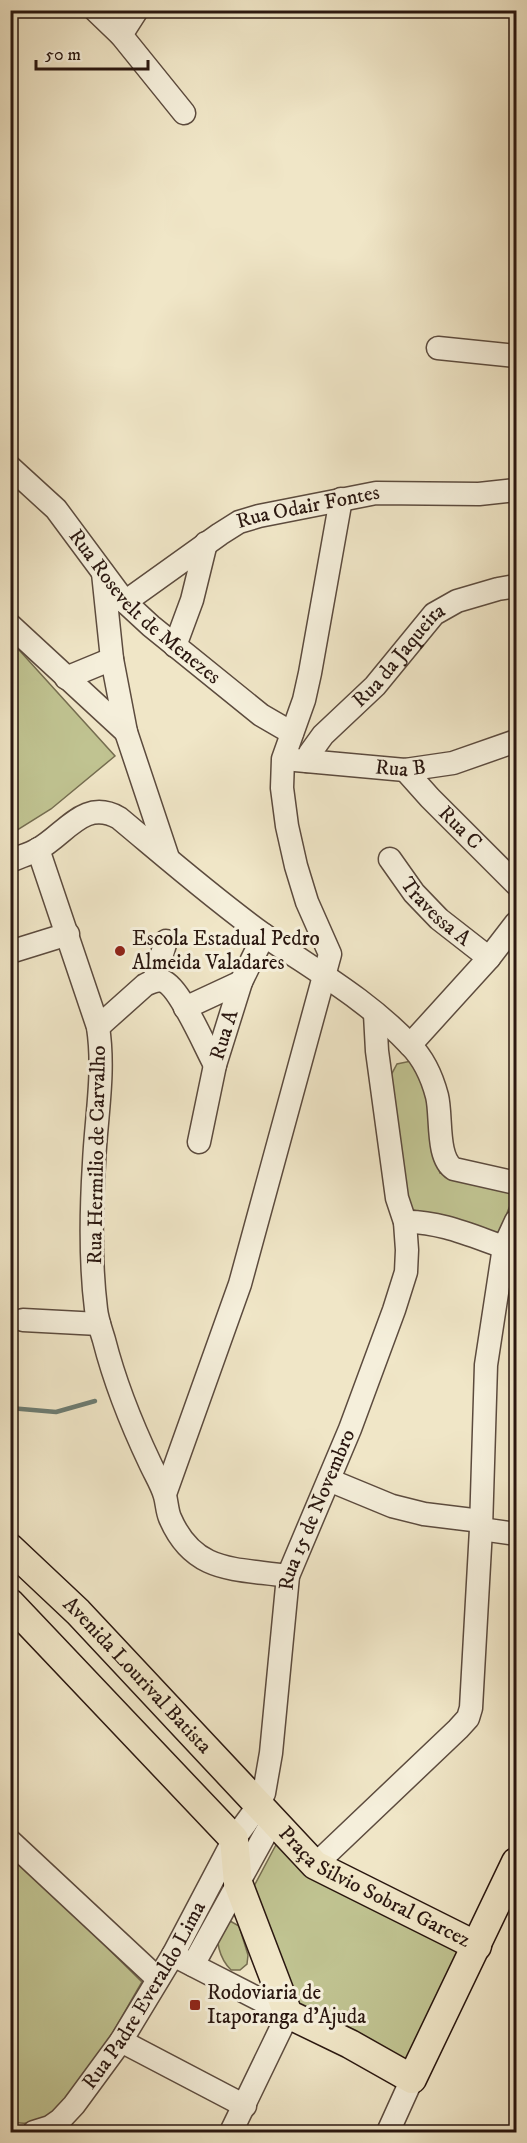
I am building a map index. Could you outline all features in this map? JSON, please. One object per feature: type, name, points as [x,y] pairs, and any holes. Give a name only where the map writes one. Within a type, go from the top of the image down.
[{"type":"main road","name":"Avenida Lourival Batista","points":[[10,1548],[78,1612],[266,1813]]},
{"type":"main road","name":"Avenida Lourival Batista","points":[[10,1603],[234,1839]]},
{"type":"main road","name":"Praça Silvio Sobral Garcez","points":[[266,1813],[315,1865],[477,1946],[412,2079]]},
{"type":"main road","points":[[234,1839],[238,1883],[288,2014],[350,2044],[412,2079]]},
{"type":"main road","points":[[477,1946],[516,1862]]},
{"type":"street","points":[[95,10],[121,35],[184,113]]},
{"type":"street","points":[[121,35],[137,10]]},
{"type":"street","points":[[438,348],[516,356]]},
{"type":"street","name":"Rua Rosevelt de Menezes","points":[[10,467],[56,508],[126,602],[261,715],[292,733]]},
{"type":"street","name":"Rua Odair Fontes","points":[[126,602],[206,543],[239,522],[259,516],[376,493],[479,494],[516,490]]},
{"type":"street","points":[[165,1494],[240,1284],[330,954],[307,902],[296,866],[282,788],[283,759],[304,700],[341,500]]},
{"type":"street","points":[[176,646],[192,600],[206,543]]},
{"type":"street","points":[[103,573],[112,659],[126,732],[168,859]]},
{"type":"street","name":"Rua da Jaqueira","points":[[307,761],[319,740],[375,686],[434,614],[457,601],[516,586]]},
{"type":"street","points":[[10,625],[126,732]]},
{"type":"street","points":[[66,678],[112,659]]},
{"type":"street","name":"Rua B","points":[[283,759],[405,770],[453,763],[516,741]]},
{"type":"street","name":"Rua C","points":[[405,770],[516,884]]},
{"type":"street","points":[[10,861],[38,849],[89,812],[99,810],[109,812],[119,818],[264,935],[324,974],[410,1045],[425,1064],[433,1081],[438,1099],[446,1161],[454,1169],[516,1183]]},
{"type":"street","name":"Rua Hermilio de Carvalho","points":[[38,849],[98,1027],[102,1049],[92,1230],[96,1310],[110,1363],[127,1413],[165,1494],[169,1515],[180,1538],[190,1550],[207,1562],[219,1566],[288,1576]]},
{"type":"street","name":"Travessa A","points":[[390,859],[414,893],[439,919],[489,958]]},
{"type":"street","points":[[410,1045],[489,958],[516,923]]},
{"type":"street","points":[[10,952],[68,934]]},
{"type":"street","name":"Rua A","points":[[199,1142],[215,1065],[241,982],[264,935]]},
{"type":"street","points":[[154,980],[166,941]]},
{"type":"street","points":[[98,1027],[145,985],[154,980],[162,981],[178,994],[215,1065]]},
{"type":"street","points":[[185,1008],[241,982]]},
{"type":"street","name":"Rua 15 de Novembro","points":[[266,1813],[288,1576],[330,1480],[406,1272],[408,1250],[405,1222],[397,1198],[377,1051],[375,1014]]},
{"type":"street","points":[[405,1222],[419,1221],[449,1228],[504,1246]]},
{"type":"street","points":[[315,1865],[468,1718],[471,1708],[481,1525],[486,1365],[504,1246],[516,1221]]},
{"type":"street","points":[[22,1320],[99,1324]]},
{"type":"street","points":[[330,1480],[392,1506],[516,1534]]},
{"type":"street","name":"Praça Silvio Sobral Garcez","points":[[234,1839],[266,1813]]},
{"type":"street","name":"Rua Padre Everaldo Lima","points":[[34,2133],[50,2127],[67,2112],[121,2041],[158,1979],[183,1960],[238,1883],[266,1813]]},
{"type":"street","name":"Rua Padre Everaldo Lima","points":[[183,1960],[234,1839]]},
{"type":"street","points":[[10,1841],[158,1979]]},
{"type":"street","points":[[183,1960],[288,2014],[231,2133]]},
{"type":"street","points":[[121,2041],[245,2106]]},
{"type":"street","points":[[388,2133],[412,2079]]},
{"type":"green space","points":[[10,640],[115,756],[51,809],[11,834]]},
{"type":"green space","points":[[411,1061],[429,1095],[436,1160],[440,1173],[512,1187],[515,1193],[499,1233],[410,1209],[403,1204],[389,1079],[397,1064]]},
{"type":"green space","points":[[278,1841],[462,1950],[406,2060],[348,2027],[333,2026],[304,2011],[295,2000],[253,1888]]},
{"type":"green space","points":[[10,1852],[142,1982],[99,2056],[72,2093],[59,2108],[46,2118],[29,2123],[11,2122]]},
{"type":"green space","points":[[230,1921],[239,1926],[248,1955],[247,1964],[240,1970],[231,1970],[219,1948],[219,1924]]},
{"type":"waterway","points":[[10,1408],[56,1412],[95,1401]]},
{"type":"place","name":"Escola Estadual Pedro Almeida Valadares","points":[[120,951]]},
{"type":"place","name":"Rodoviaria de Itaporanga d'Ajuda","points":[[195,2005]]}]
